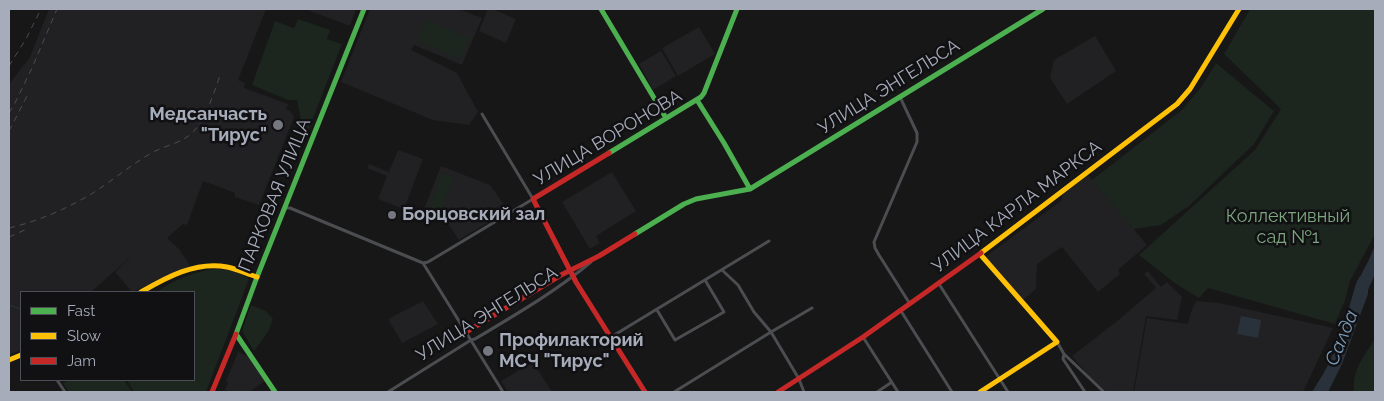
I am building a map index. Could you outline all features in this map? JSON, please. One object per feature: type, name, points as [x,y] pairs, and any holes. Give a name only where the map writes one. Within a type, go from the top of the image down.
[{"type":"street","name":"ПАРКОВАЯ УЛИЦА","points":[[212,392],[364,9]]},
{"type":"street","points":[[601,9],[666,118]]},
{"type":"street","name":"УЛИЦА ВОРОНОВА","points":[[533,199],[697,100],[704,93],[737,9]]},
{"type":"street","name":"УЛИЦА ЭНГЕЛЬСА","points":[[466,332],[570,270],[599,256],[684,204],[696,199],[750,189],[1043,9]]},
{"type":"street","name":"УЛИЦА КАРЛА МАРКСА","points":[[778,392],[863,337],[939,284],[1177,104],[1190,89],[1238,9]]},
{"type":"street","points":[[900,97],[917,133],[917,142],[874,242],[879,255],[910,304]]},
{"type":"street","name":"УЛИЦА ВОРОНОВА","points":[[697,100],[750,189]]},
{"type":"street","points":[[482,114],[533,199],[574,277],[645,392]]},
{"type":"street","points":[[423,263],[428,262],[533,199]]},
{"type":"street","points":[[284,208],[290,208],[312,216],[423,263],[503,392]]},
{"type":"street","points":[[611,338],[769,241]]},
{"type":"street","points":[[980,254],[1057,342],[1064,354],[1104,392]]},
{"type":"street","name":"УЛИЦА ЭНГЕЛЬСА","points":[[388,392],[471,340],[506,321],[574,277],[599,256]]},
{"type":"street","points":[[143,291],[159,282],[197,267],[211,265],[226,266],[257,277]]},
{"type":"street","points":[[722,270],[738,285],[754,312],[771,332],[799,379],[804,392]]},
{"type":"street","points":[[657,310],[675,340],[724,312],[705,280]]},
{"type":"street","points":[[939,284],[1008,392]]},
{"type":"street","points":[[674,392],[812,308]]},
{"type":"street","points":[[901,311],[952,392]]},
{"type":"street","points":[[236,334],[275,392]]},
{"type":"street","points":[[863,337],[898,392]]},
{"type":"street","points":[[980,392],[1057,342]]},
{"type":"street","points":[[1064,354],[1063,359],[1085,392]]},
{"type":"street","points":[[877,392],[892,382]]},
{"type":"street","points":[[59,392],[64,391]]},
{"type":"shaded area","points":[[49,9],[266,9],[238,80],[245,83],[244,88],[288,104],[286,109],[294,117],[259,205],[235,197],[235,193],[203,181],[187,225],[183,224],[167,238],[180,250],[190,266],[131,291],[115,272],[136,252],[92,291],[20,291],[20,350],[9,355],[9,84],[30,57]]},
{"type":"shaded area","points":[[305,9],[356,9],[350,26]]},
{"type":"shaded area","points":[[370,9],[459,9],[482,18],[462,65],[414,45],[411,50],[457,73],[478,112],[469,125],[433,120],[341,82]]},
{"type":"shaded area","points":[[488,9],[516,19],[506,43],[479,31]]},
{"type":"shaded area","points":[[699,27],[715,54],[678,76],[662,48]]},
{"type":"shaded area","points":[[1095,36],[1116,71],[1067,104],[1050,78],[1054,60]]},
{"type":"shaded area","points":[[661,51],[676,76],[653,90],[639,64]]},
{"type":"shaded area","points":[[398,150],[423,159],[404,209],[378,199],[387,176],[367,168],[369,164],[389,172]]},
{"type":"shaded area","points":[[441,166],[490,185],[508,210],[459,240],[449,225],[422,214]]},
{"type":"shaded area","points":[[612,172],[636,211],[596,236],[600,243],[590,249],[562,202]]},
{"type":"shaded area","points":[[1088,175],[1147,245],[1118,270],[1120,274],[1098,292],[1062,247],[1037,264],[1036,289],[1023,300],[985,257],[1061,201],[1063,194]]},
{"type":"shaded area","points":[[1148,271],[1161,287],[1167,282],[1182,297],[1177,320],[1146,316],[1133,392],[1107,392],[1090,377],[1072,356],[1156,288],[1144,274]]},
{"type":"shaded area","points":[[423,301],[438,324],[402,343],[388,319]]},
{"type":"shaded area","points":[[1196,301],[1219,303],[1333,328],[1303,392],[1134,392],[1147,318],[1188,324]]},
{"type":"shaded area","points":[[238,352],[250,357],[265,381],[249,392],[230,392],[225,390],[228,382],[226,381]]},
{"type":"shaded area","points":[[533,362],[552,392],[508,392],[501,381]]},
{"type":"green space","name":"Коллективный сад №1","points":[[1250,9],[1375,9],[1375,234],[1350,281],[1345,300],[1335,324],[1208,288],[1199,298],[1176,284],[1139,255],[1255,150],[1281,109],[1224,54]]},
{"type":"green space","points":[[298,19],[330,30],[327,39],[342,44],[306,136],[304,135],[297,100],[288,100],[252,85],[275,21],[294,28]]},
{"type":"green space","points":[[426,20],[470,38],[461,59],[417,41]]},
{"type":"green space","points":[[1216,63],[1274,111],[1254,144],[1189,206],[1161,225],[1133,229],[1092,180],[1182,110],[1202,86]]},
{"type":"green space","points":[[443,173],[454,178],[440,214],[428,209]]},
{"type":"green space","points":[[223,269],[241,274],[249,279],[206,392],[134,392],[128,381],[195,381],[195,291],[158,291],[198,272]]},
{"type":"green space","points":[[251,305],[266,311],[273,319],[268,332],[254,351],[242,331]]},
{"type":"green space","points":[[1375,339],[1375,392],[1353,392],[1354,378],[1358,366]]},
{"type":"green space","points":[[67,381],[125,381],[132,392],[69,392],[63,383]]},
{"type":"water","name":"Салда","points":[[1375,246],[1375,274],[1342,364],[1328,392],[1312,392],[1330,360],[1336,339],[1345,321],[1357,281]]},
{"type":"water","points":[[1241,316],[1261,320],[1258,338],[1237,334]]},
{"type":"waterway","points":[[9,305],[20,309]]},
{"type":"railway","points":[[9,66],[26,39],[41,9]]},
{"type":"railway","points":[[9,113],[32,68],[57,9]]},
{"type":"railway","points":[[9,228],[42,218],[73,204],[93,193],[153,152],[189,136],[198,126],[206,112],[221,73]]},
{"type":"railway","points":[[9,131],[27,96]]},
{"type":"railway","points":[[9,237],[29,228]]},
{"type":"traffic: fast","points":[[275,392],[236,334],[364,9]]},
{"type":"traffic: fast","points":[[601,9],[666,118]]},
{"type":"traffic: fast","points":[[609,153],[701,97],[737,9]]},
{"type":"traffic: fast","points":[[635,234],[684,204],[696,199],[750,189],[1043,9]]},
{"type":"traffic: fast","points":[[697,100],[750,189]]},
{"type":"traffic: slow","points":[[981,253],[1177,104],[1190,89],[1239,9]]},
{"type":"traffic: slow","points":[[980,254],[1057,342],[980,392]]},
{"type":"traffic: slow","points":[[143,291],[171,276],[204,266],[227,267],[257,277]]},
{"type":"traffic: slow","points":[[9,360],[20,355]]},
{"type":"traffic: jam","points":[[609,153],[533,199],[576,282],[645,392]]},
{"type":"traffic: jam","points":[[466,332],[561,275],[599,256],[635,234]]},
{"type":"traffic: jam","points":[[778,392],[863,337],[981,253]]},
{"type":"traffic: jam","points":[[212,392],[236,334]]},
{"type":"place","name":"Медсанчасть \"Тирус\"","points":[[278,125]]},
{"type":"place","name":"Борцовский зал","points":[[392,215]]},
{"type":"place","name":"Профилакторий МСЧ \"Тирус\"","points":[[488,351]]}]
